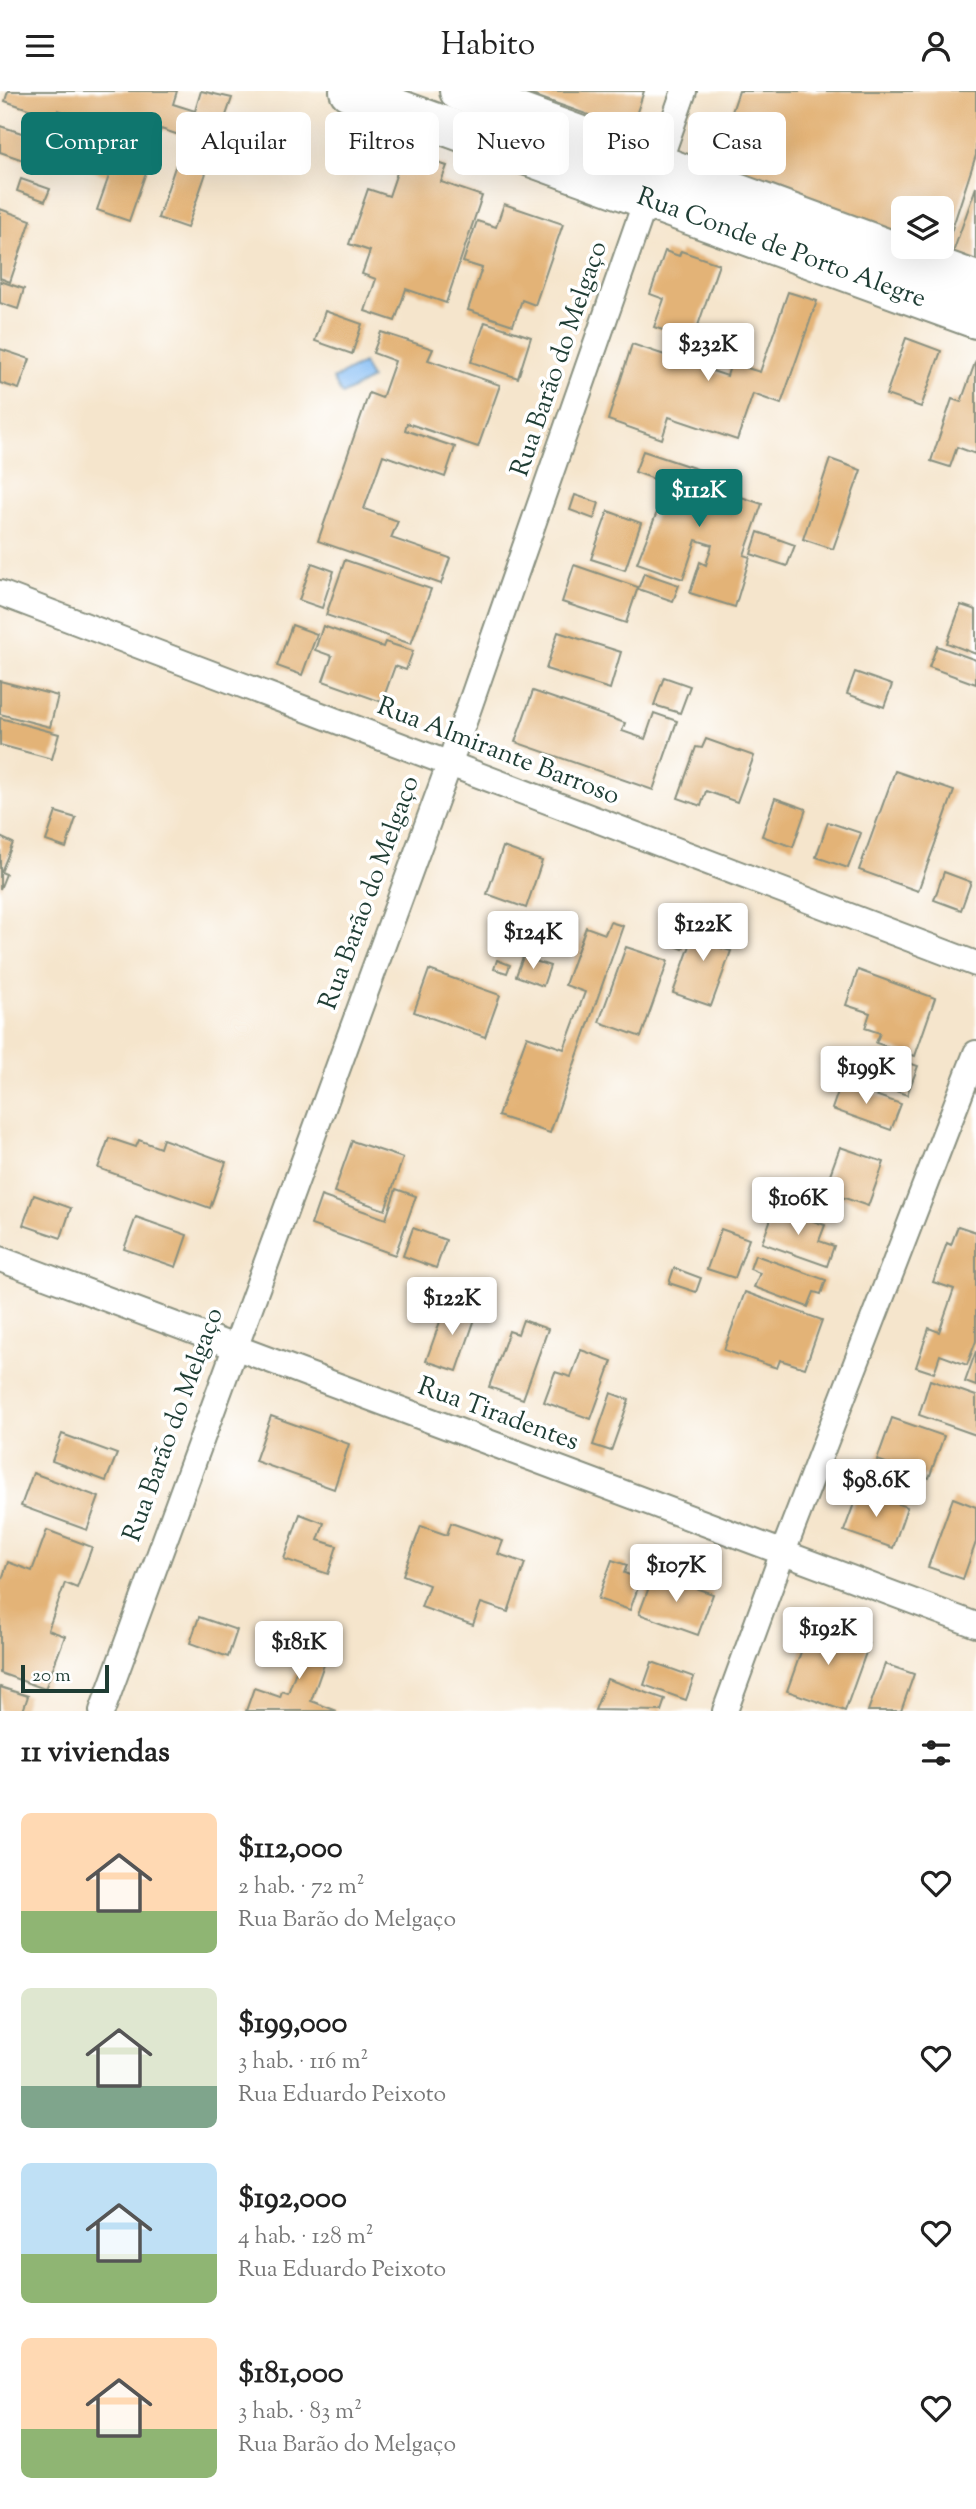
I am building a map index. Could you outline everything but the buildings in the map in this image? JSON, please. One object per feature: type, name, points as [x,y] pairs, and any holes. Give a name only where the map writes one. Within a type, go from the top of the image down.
[{"type":"main road","name":"Rua Conde de Porto Alegre","points":[[349,91],[976,281]]},
{"type":"main road","name":"Rua Conde de Porto Alegre","points":[[459,91],[652,183],[976,319]]},
{"type":"street","name":"Rua Barão do Melgaço","points":[[102,1711],[449,765],[684,91]]},
{"type":"street","name":"Rua Almirante Barroso","points":[[0,593],[976,964]]},
{"type":"street","points":[[724,1711],[976,1053]]},
{"type":"street","name":"Rua Tiradentes","points":[[0,1259],[976,1625]]},
{"type":"water","points":[[363,363],[371,379],[342,395],[333,379]]}]
